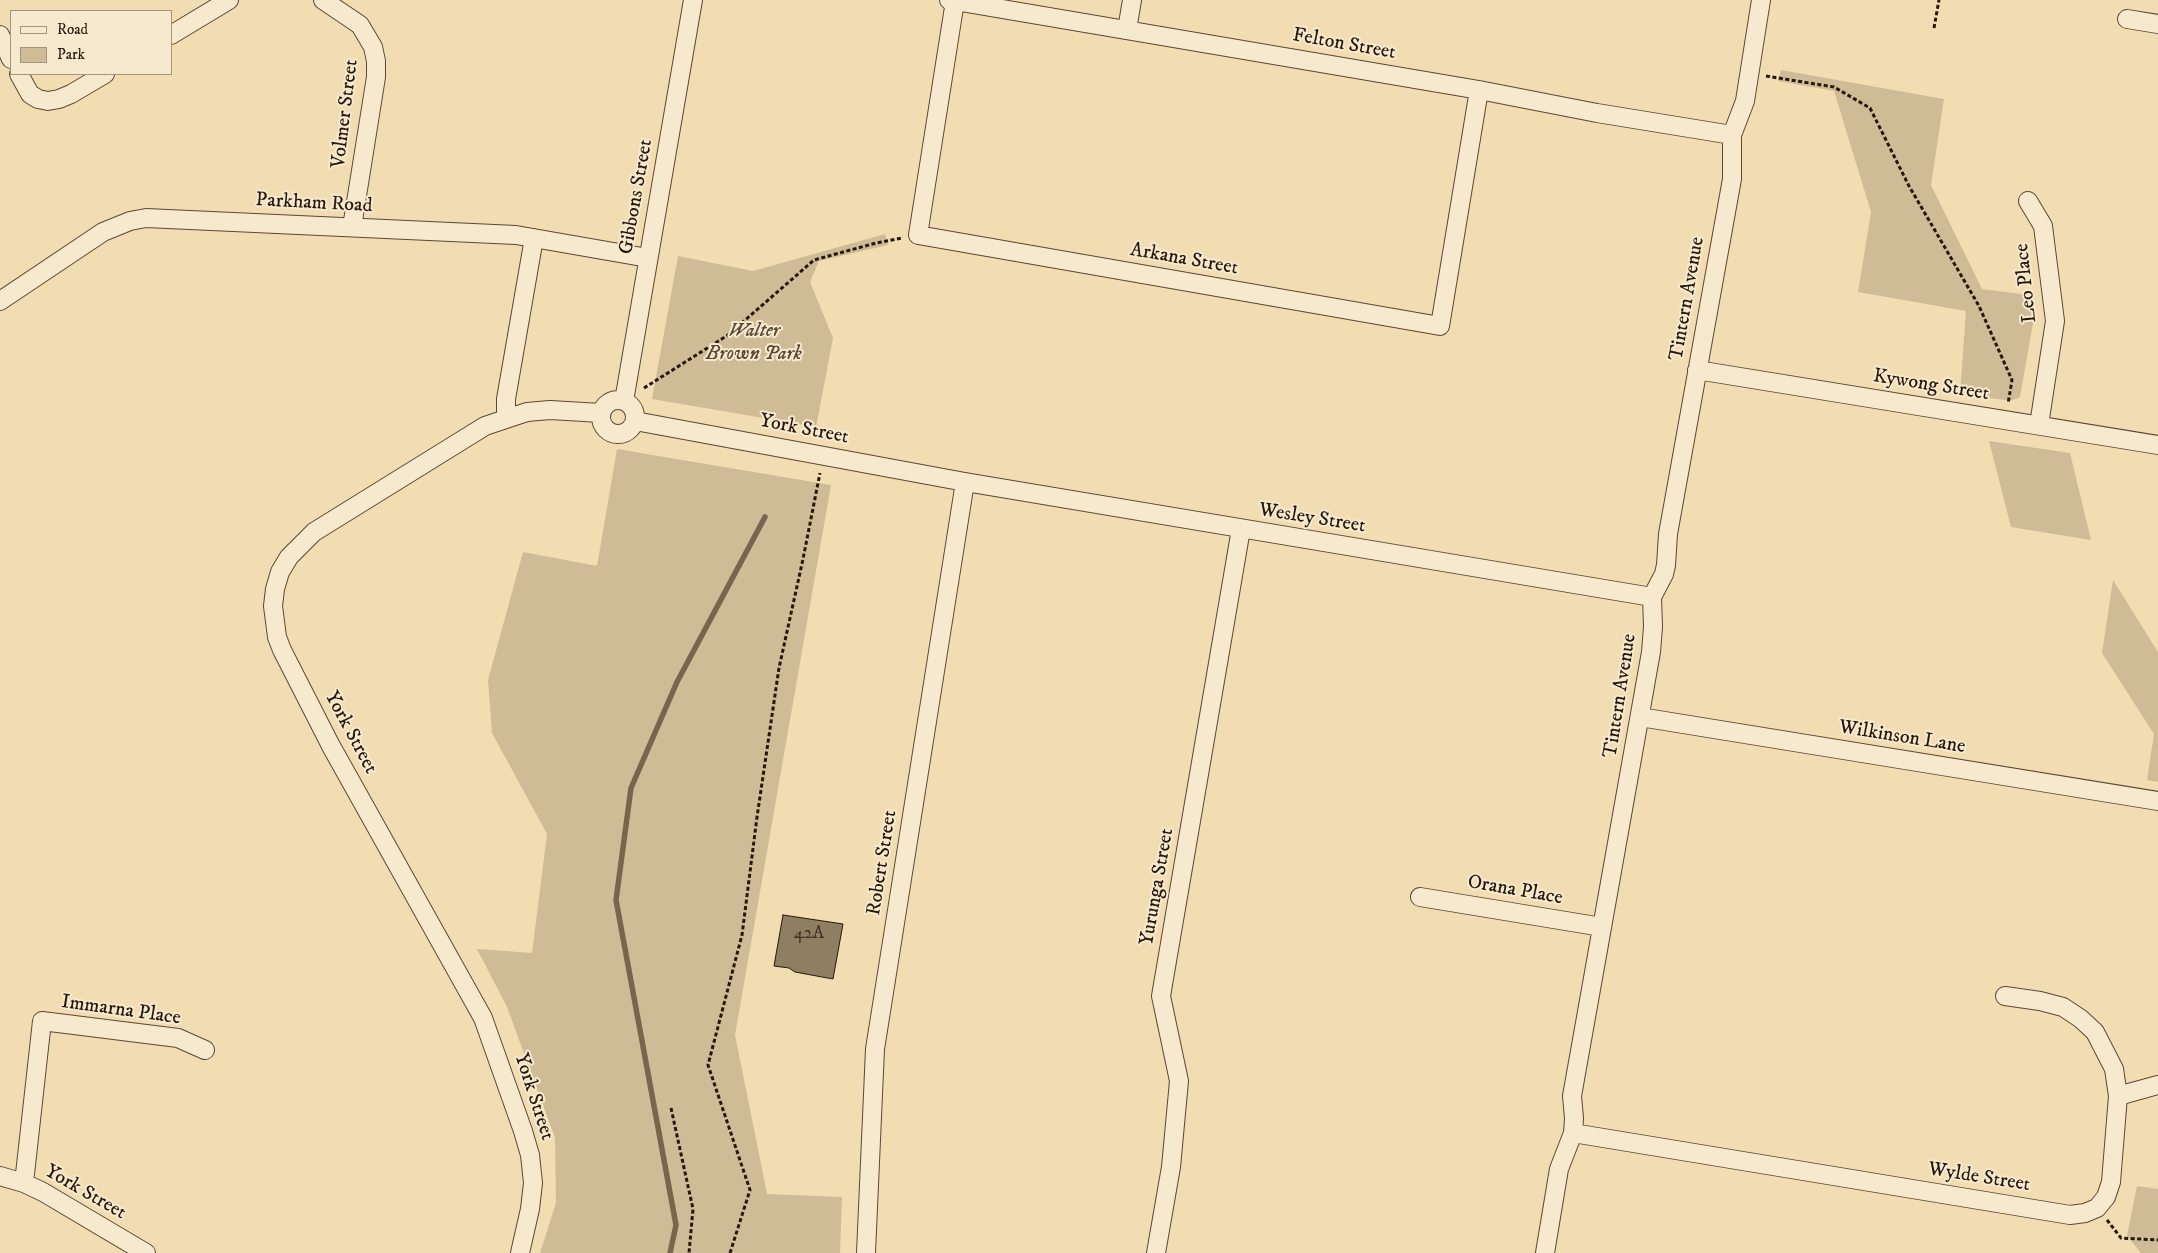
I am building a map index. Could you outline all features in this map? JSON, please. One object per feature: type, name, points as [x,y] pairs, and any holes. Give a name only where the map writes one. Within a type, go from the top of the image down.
[{"type":"street","points":[[172,34],[230,0]]},
{"type":"street","name":"Volmer Street","points":[[322,0],[360,25],[370,41],[376,61],[376,76],[352,227]]},
{"type":"street","name":"Gibbons Street","points":[[625,393],[693,0]]},
{"type":"street","points":[[918,235],[952,0]]},
{"type":"street","name":"Felton Street","points":[[952,0],[1479,90],[1597,114],[1732,135]]},
{"type":"street","points":[[1127,30],[1132,0]]},
{"type":"street","name":"Tintern Avenue","points":[[1546,1253],[1559,1169],[1564,1151],[1573,1133],[1572,1096],[1653,638],[1652,598],[1664,574],[1666,565],[1668,534],[1732,179],[1732,135],[1743,110],[1761,0]]},
{"type":"street","points":[[2127,19],[2158,24]]},
{"type":"street","points":[[0,36],[10,57]]},
{"type":"street","points":[[20,75],[30,94],[38,99],[48,101],[60,100],[103,75]]},
{"type":"street","name":"Arkana Street","points":[[918,235],[1440,326],[1479,90]]},
{"type":"street","name":"Leo Place","points":[[2028,200],[2043,226],[2054,321],[2039,425]]},
{"type":"street","name":"Parkham Road","points":[[0,301],[103,232],[130,220],[162,218],[534,238],[648,258]]},
{"type":"street","points":[[506,418],[506,399],[534,238]]},
{"type":"street","name":"Kywong Street","points":[[1697,370],[2158,445]]},
{"type":"street","points":[[625,393],[633,409],[635,421],[630,430],[625,434],[614,434],[605,429],[602,424],[601,413],[603,408],[625,393]]},
{"type":"street","name":"York Street","points":[[520,1253],[530,1209],[532,1183],[530,1155],[483,1018],[331,746],[282,650],[277,637],[273,606],[275,588],[280,572],[289,557],[314,532],[486,426],[527,412],[550,410],[601,413]]},
{"type":"street","name":"York Street","points":[[635,421],[964,482]]},
{"type":"street","name":"Wesley Street","points":[[964,482],[1652,598]]},
{"type":"street","name":"Robert Street","points":[[866,1253],[875,1049],[964,482]]},
{"type":"street","name":"Yurunga Street","points":[[1156,1253],[1171,1167],[1179,1081],[1161,996],[1241,529]]},
{"type":"street","name":"Wilkinson Lane","points":[[1640,717],[2158,801]]},
{"type":"street","name":"Orana Place","points":[[1420,897],[1602,927]]},
{"type":"street","points":[[2006,996],[2040,1001],[2062,1008],[2081,1019],[2095,1032],[2105,1048],[2114,1069],[2118,1096],[2111,1182],[2106,1196],[2097,1208]]},
{"type":"street","name":"Immarna Place","points":[[24,1182],[42,1021],[178,1038],[205,1050]]},
{"type":"street","points":[[2118,1096],[2158,1085]]},
{"type":"street","name":"Wylde Street","points":[[1573,1133],[2070,1215],[2085,1213],[2097,1208]]},
{"type":"street","name":"York Street","points":[[0,1176],[24,1182],[146,1253]]},
{"type":"path","points":[[1934,28],[1939,0]]},
{"type":"path","points":[[1748,73],[1834,87],[1870,108],[1909,186],[1979,306],[2012,380],[2005,419]]},
{"type":"path","points":[[625,393],[643,388],[728,335],[814,260],[876,243],[918,235]]},
{"type":"path","points":[[730,1253],[750,1190],[708,1065],[742,935],[779,668],[823,455]]},
{"type":"path","points":[[671,1108],[693,1209],[689,1253]]},
{"type":"path","points":[[2097,1208],[2121,1238],[2158,1240]]},
{"type":"green space","points":[[1781,70],[1944,99],[1931,185],[1982,289],[2029,295],[2033,323],[2020,397],[2013,400],[2005,400],[1960,394],[1966,311],[1858,292],[1871,212],[1834,91],[1778,81]]},
{"type":"green space","name":"Walter Brown Park","points":[[885,234],[888,245],[819,261],[810,282],[833,338],[816,427],[652,399],[678,256],[753,271]]},
{"type":"green space","points":[[1989,441],[2070,453],[2091,540],[2011,527]]},
{"type":"green space","points":[[617,449],[831,485],[735,1035],[767,1194],[842,1197],[840,1253],[540,1253],[556,1203],[555,1138],[507,1007],[477,949],[532,953],[547,834],[492,733],[488,680],[523,552],[597,566]]},
{"type":"green space","points":[[2113,580],[2158,652],[2158,782],[2147,780],[2154,734],[2102,653]]},
{"type":"green space","points":[[2137,1186],[2158,1189],[2158,1253],[2141,1253],[2127,1236]]},
{"type":"building","points":[[783,915],[843,924],[833,979],[774,966]]},
{"type":"waterway","points":[[670,1253],[676,1225],[616,900],[631,788],[677,682],[765,517]]}]
